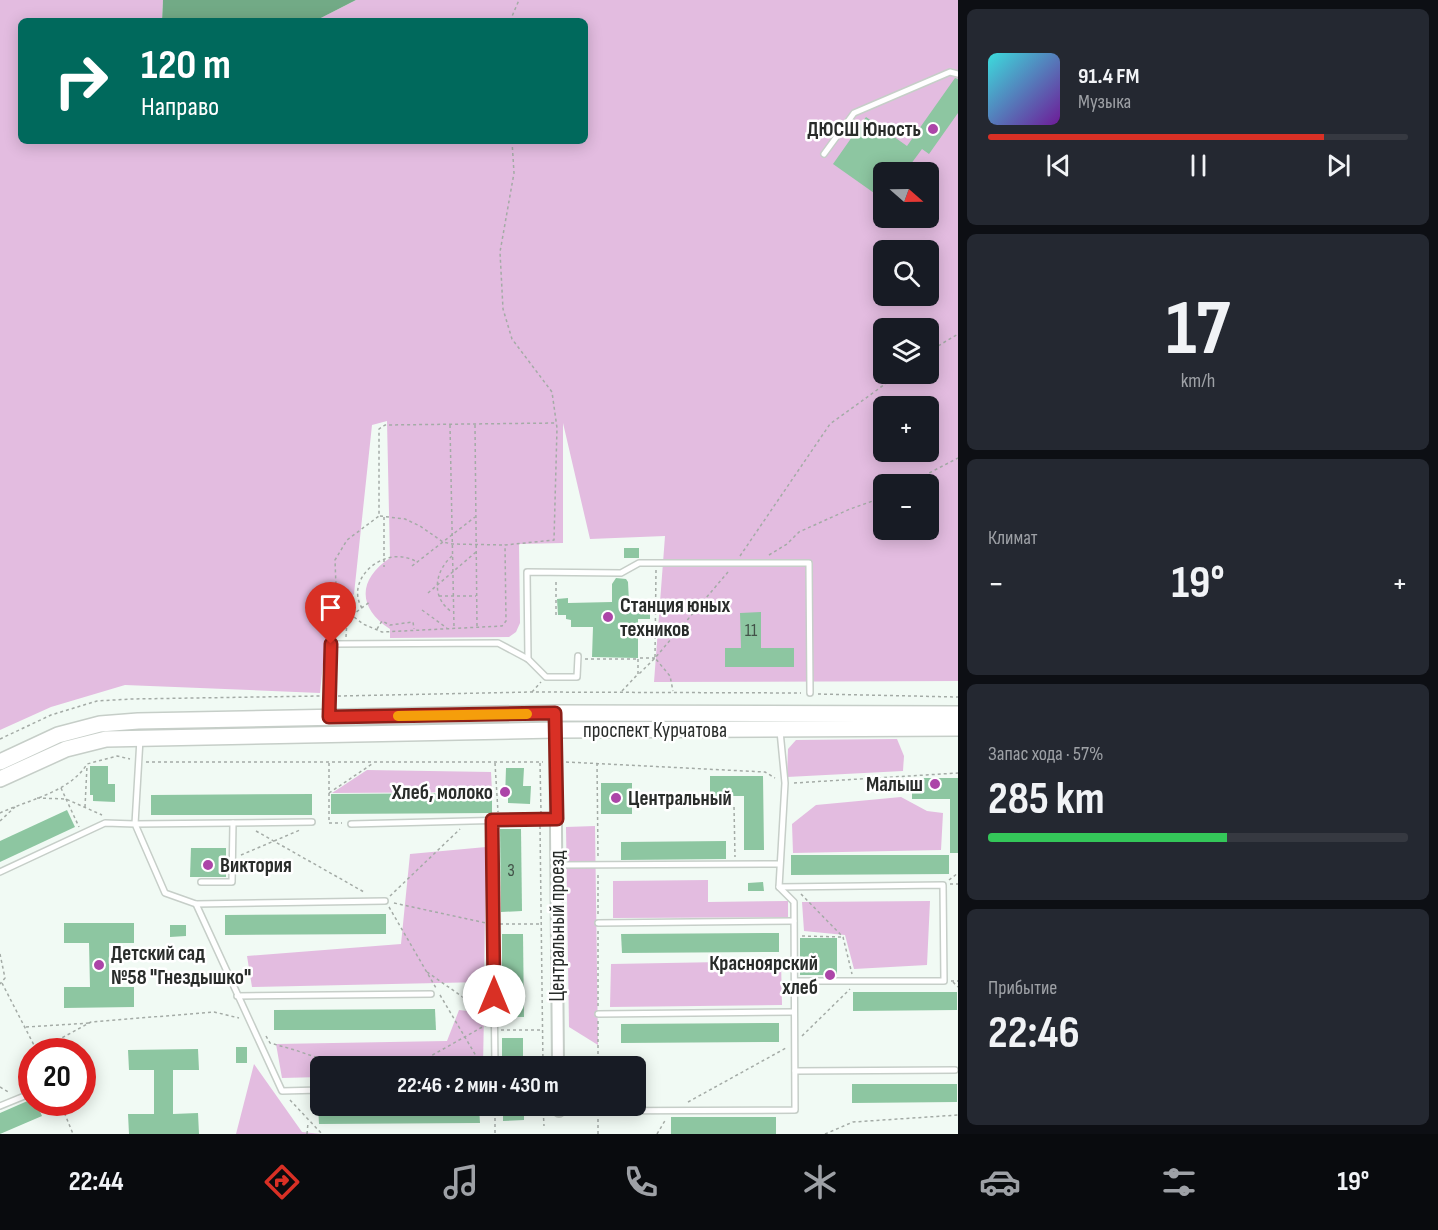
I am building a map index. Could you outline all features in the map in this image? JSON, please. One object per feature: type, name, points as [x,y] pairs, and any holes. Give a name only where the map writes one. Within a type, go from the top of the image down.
[{"type":"main road","name":"проспект Курчатова","points":[[0,762],[58,735],[100,724],[138,721],[555,713],[958,714]]},
{"type":"main road","name":"проспект Курчатова","points":[[0,779],[66,749],[106,739],[556,730],[958,728]]},
{"type":"main road","points":[[58,735],[66,749]]},
{"type":"street","name":"Центральный проезд","points":[[555,713],[558,1056]]},
{"type":"lane","points":[[824,154],[855,113],[950,72],[958,74]]},
{"type":"lane","points":[[528,659],[527,573],[621,573],[639,563],[809,563],[810,693]]},
{"type":"lane","points":[[329,717],[331,644],[498,642],[528,659],[546,677],[577,677],[578,658]]},
{"type":"lane","points":[[646,1111],[795,1110],[794,902],[779,887],[785,783],[780,730]]},
{"type":"lane","points":[[140,738],[135,824],[165,893],[196,904],[382,901]]},
{"type":"lane","points":[[351,824],[557,819]]},
{"type":"lane","points":[[495,820],[495,1056]]},
{"type":"lane","points":[[0,872],[105,823],[312,822]]},
{"type":"lane","points":[[201,882],[232,882],[233,823]]},
{"type":"lane","points":[[557,865],[779,864]]},
{"type":"lane","points":[[779,887],[943,885],[944,981],[795,981]]},
{"type":"lane","points":[[196,904],[282,1091],[310,1090]]},
{"type":"lane","points":[[598,922],[794,921]]},
{"type":"lane","points":[[237,996],[431,994]]},
{"type":"lane","points":[[598,1014],[794,1012]]},
{"type":"lane","points":[[795,1071],[955,1070]]},
{"type":"lane","points":[[0,1106],[18,1098]]},
{"type":"path","points":[[511,18],[519,0]]},
{"type":"path","points":[[506,544],[506,621],[501,626],[382,632],[363,624],[345,610],[336,586],[335,560],[347,540],[379,516],[405,519],[443,542],[452,544],[506,544],[554,540],[556,423],[552,392],[512,339],[503,309],[500,252],[514,173],[512,144]]},
{"type":"path","points":[[939,345],[958,334]]},
{"type":"path","points":[[621,692],[655,658],[736,563],[830,423],[885,384]]},
{"type":"path","points":[[379,516],[379,429],[385,424],[556,423]]},
{"type":"path","points":[[450,424],[454,628]]},
{"type":"path","points":[[475,424],[477,627]]},
{"type":"path","points":[[927,474],[958,458]]},
{"type":"path","points":[[755,563],[787,544],[799,532],[873,501]]},
{"type":"path","points":[[384,516],[384,567]]},
{"type":"path","points":[[412,566],[476,516]]},
{"type":"path","points":[[428,593],[477,551]]},
{"type":"path","points":[[362,608],[358,602],[358,591],[364,573],[378,561],[396,556],[410,558],[417,562]]},
{"type":"path","points":[[453,556],[444,563],[436,585],[446,608],[454,613]]},
{"type":"path","points":[[657,563],[655,658],[670,676],[673,692]]},
{"type":"path","points":[[555,615],[556,573]]},
{"type":"path","points":[[439,596],[477,596]]},
{"type":"path","points":[[629,601],[656,600]]},
{"type":"path","points":[[346,644],[347,619],[371,601]]},
{"type":"path","points":[[422,610],[448,629]]},
{"type":"path","points":[[377,630],[382,621],[390,625],[413,622],[414,630]]},
{"type":"path","points":[[578,658],[655,658]]},
{"type":"path","points":[[638,659],[638,675]]},
{"type":"path","points":[[532,692],[546,677]]},
{"type":"path","points":[[0,739],[51,715],[97,701],[131,699],[532,692],[810,693],[958,697]]},
{"type":"path","points":[[0,813],[60,787],[82,773],[87,764],[117,756],[148,763],[597,762],[765,772],[785,783],[958,773]]},
{"type":"path","points":[[329,762],[329,823],[351,824]]},
{"type":"path","points":[[329,794],[374,762]]},
{"type":"path","points":[[495,762],[495,820]]},
{"type":"path","points":[[540,762],[543,1056]]},
{"type":"path","points":[[85,807],[87,764]]},
{"type":"path","points":[[60,787],[82,834]]},
{"type":"path","points":[[37,798],[66,800],[103,815]]},
{"type":"path","points":[[711,805],[734,806],[735,864]]},
{"type":"path","points":[[0,821],[16,806]]},
{"type":"path","points":[[382,901],[468,821]]},
{"type":"path","points":[[242,823],[382,901],[494,924],[541,924]]},
{"type":"path","points":[[232,859],[307,827]]},
{"type":"path","points":[[943,885],[958,873]]},
{"type":"path","points":[[657,1134],[672,1111],[794,1043],[847,993],[854,981],[843,937],[794,887]]},
{"type":"path","points":[[382,901],[476,1056]]},
{"type":"path","points":[[794,936],[843,937]]},
{"type":"path","points":[[0,954],[5,978],[1,983],[30,1038]]},
{"type":"path","points":[[426,972],[495,1020],[431,1056]]},
{"type":"path","points":[[952,981],[958,987]]},
{"type":"path","points":[[25,1027],[214,1012],[248,1020]]},
{"type":"path","points":[[62,1038],[91,1023]]},
{"type":"path","points":[[495,1030],[542,1030]]},
{"type":"path","points":[[265,1034],[270,1043],[313,1056]]},
{"type":"path","points":[[0,1087],[18,1098]]},
{"type":"path","points":[[282,1091],[322,1134]]},
{"type":"path","points":[[825,1134],[853,1122],[958,1115]]},
{"type":"path","points":[[66,1116],[73,1134]]},
{"type":"path","points":[[495,1116],[495,1134]]},
{"type":"path","points":[[544,1116],[544,1126]]},
{"type":"path","points":[[598,1116],[598,1134]]},
{"type":"path","points":[[307,1134],[308,1120]]},
{"type":"shaded area","points":[[0,0],[163,0],[162,18],[18,18],[18,144],[588,144],[588,18],[321,18],[356,0],[958,0],[958,681],[654,682],[665,536],[590,539],[563,423],[563,543],[519,544],[520,623],[516,632],[509,637],[390,638],[390,629],[372,612],[367,603],[366,594],[367,584],[372,575],[390,558],[387,421],[372,425],[354,594],[327,625],[320,693],[125,685],[51,707],[0,730]]},
{"type":"shaded area","points":[[163,0],[356,0],[321,18],[162,18]]},
{"type":"shaded area","points":[[897,739],[904,756],[903,771],[787,777],[788,749],[796,740]]},
{"type":"shaded area","points":[[367,770],[491,772],[492,792],[332,793]]},
{"type":"shaded area","points":[[901,797],[927,811],[943,813],[941,850],[793,853],[792,824],[816,805]]},
{"type":"shaded area","points":[[595,826],[598,1045],[569,1027],[566,827]]},
{"type":"shaded area","points":[[486,847],[484,982],[252,987],[247,956],[401,944],[410,854]]},
{"type":"shaded area","points":[[708,880],[708,902],[788,901],[788,917],[613,918],[613,881]]},
{"type":"shaded area","points":[[930,901],[927,965],[854,969],[845,935],[804,931],[802,902]]},
{"type":"shaded area","points":[[781,961],[782,1005],[610,1007],[611,964]]},
{"type":"shaded area","points":[[459,1010],[484,1013],[483,1056],[310,1056],[310,1077],[282,1078],[276,1044],[447,1041]]},
{"type":"shaded area","points":[[254,1064],[302,1132],[321,1134],[236,1134]]},
{"type":"building","name":"ДЮСШ Юность","points":[[955,78],[958,79],[958,113],[929,154],[922,149],[912,162],[873,162],[873,192],[833,164],[866,117],[907,146]]},
{"type":"building","points":[[624,548],[639,548],[639,558],[624,558]]},
{"type":"building","name":"Станция юных техников","points":[[616,578],[626,579],[628,582],[629,602],[650,602],[650,619],[638,619],[638,658],[592,657],[593,627],[571,627],[571,620],[566,619],[566,615],[558,615],[557,599],[568,598],[568,603],[612,602],[612,584]]},
{"type":"building","points":[[761,612],[761,648],[794,648],[794,667],[725,667],[725,648],[741,648],[740,613]]},
{"type":"building","points":[[90,766],[108,766],[108,784],[115,784],[115,802],[93,801],[93,795],[90,795]]},
{"type":"building","points":[[506,768],[524,768],[523,786],[531,786],[530,804],[508,803],[508,798],[505,798]]},
{"type":"building","points":[[710,776],[763,776],[764,850],[744,850],[744,796],[710,796]]},
{"type":"building","name":"Малыш","points":[[912,778],[958,778],[958,853],[950,853],[950,799],[912,799]]},
{"type":"building","name":"Центральный","points":[[601,783],[632,783],[632,814],[601,814]]},
{"type":"building","points":[[492,793],[492,813],[331,814],[331,794]]},
{"type":"building","points":[[312,794],[312,815],[151,815],[151,795]]},
{"type":"building","points":[[67,810],[75,827],[0,862],[0,841]]},
{"type":"building","points":[[500,829],[521,829],[522,911],[501,912]]},
{"type":"building","points":[[726,841],[726,859],[621,860],[621,842]]},
{"type":"building","name":"Виктория","points":[[191,848],[226,848],[226,877],[190,877]]},
{"type":"building","points":[[791,855],[949,855],[949,874],[791,875]]},
{"type":"building","points":[[763,882],[764,891],[748,891],[748,883]]},
{"type":"building","points":[[386,914],[386,934],[225,935],[225,915]]},
{"type":"building","name":"Детский сад №58 \"Гнездышко\"","points":[[64,923],[134,923],[134,943],[109,943],[109,987],[134,987],[134,1007],[64,1008],[64,987],[90,987],[89,943],[64,943]]},
{"type":"building","points":[[170,925],[186,925],[186,936],[170,937]]},
{"type":"building","points":[[779,933],[779,952],[622,953],[621,934]]},
{"type":"building","points":[[502,934],[523,934],[524,1017],[502,1017]]},
{"type":"building","points":[[800,938],[837,938],[837,975],[800,975]]},
{"type":"building","points":[[853,992],[957,992],[957,1010],[853,1011]]},
{"type":"building","points":[[435,1009],[436,1030],[274,1030],[274,1010]]},
{"type":"building","points":[[779,1023],[779,1042],[621,1043],[621,1024]]},
{"type":"building","points":[[502,1038],[523,1038],[523,1056],[502,1056]]},
{"type":"building","points":[[236,1047],[247,1047],[247,1063],[236,1063]]},
{"type":"building","points":[[198,1049],[199,1070],[173,1070],[173,1114],[198,1113],[199,1134],[129,1134],[128,1114],[154,1114],[154,1070],[129,1070],[128,1050]]},
{"type":"building","points":[[852,1084],[957,1084],[957,1102],[852,1103]]},
{"type":"building","points":[[18,1105],[18,1116],[42,1116],[0,1134],[0,1113]]},
{"type":"building","points":[[319,1116],[480,1116],[480,1123],[319,1124]]},
{"type":"building","points":[[503,1116],[524,1116],[524,1120],[503,1121]]},
{"type":"building","points":[[671,1117],[776,1117],[776,1134],[671,1134]]},
{"type":"slow traffic","points":[[398,716],[527,714]]},
{"type":"place","name":"ДЮСШ Юность","points":[[933,129]]},
{"type":"place","name":"Станция юных техников","points":[[608,617]]},
{"type":"place","name":"Малыш","points":[[935,784]]},
{"type":"place","name":"Хлеб, молоко","points":[[505,792]]},
{"type":"place","name":"Центральный","points":[[616,798]]},
{"type":"place","name":"Виктория","points":[[208,865]]},
{"type":"place","name":"Детский сад №58 \"Гнездышко\"","points":[[99,965]]},
{"type":"place","name":"Красноярский хлеб","points":[[830,975]]},
{"type":"route","points":[[331,644],[329,717],[555,713],[557,819],[492,820],[494,996]]}]
